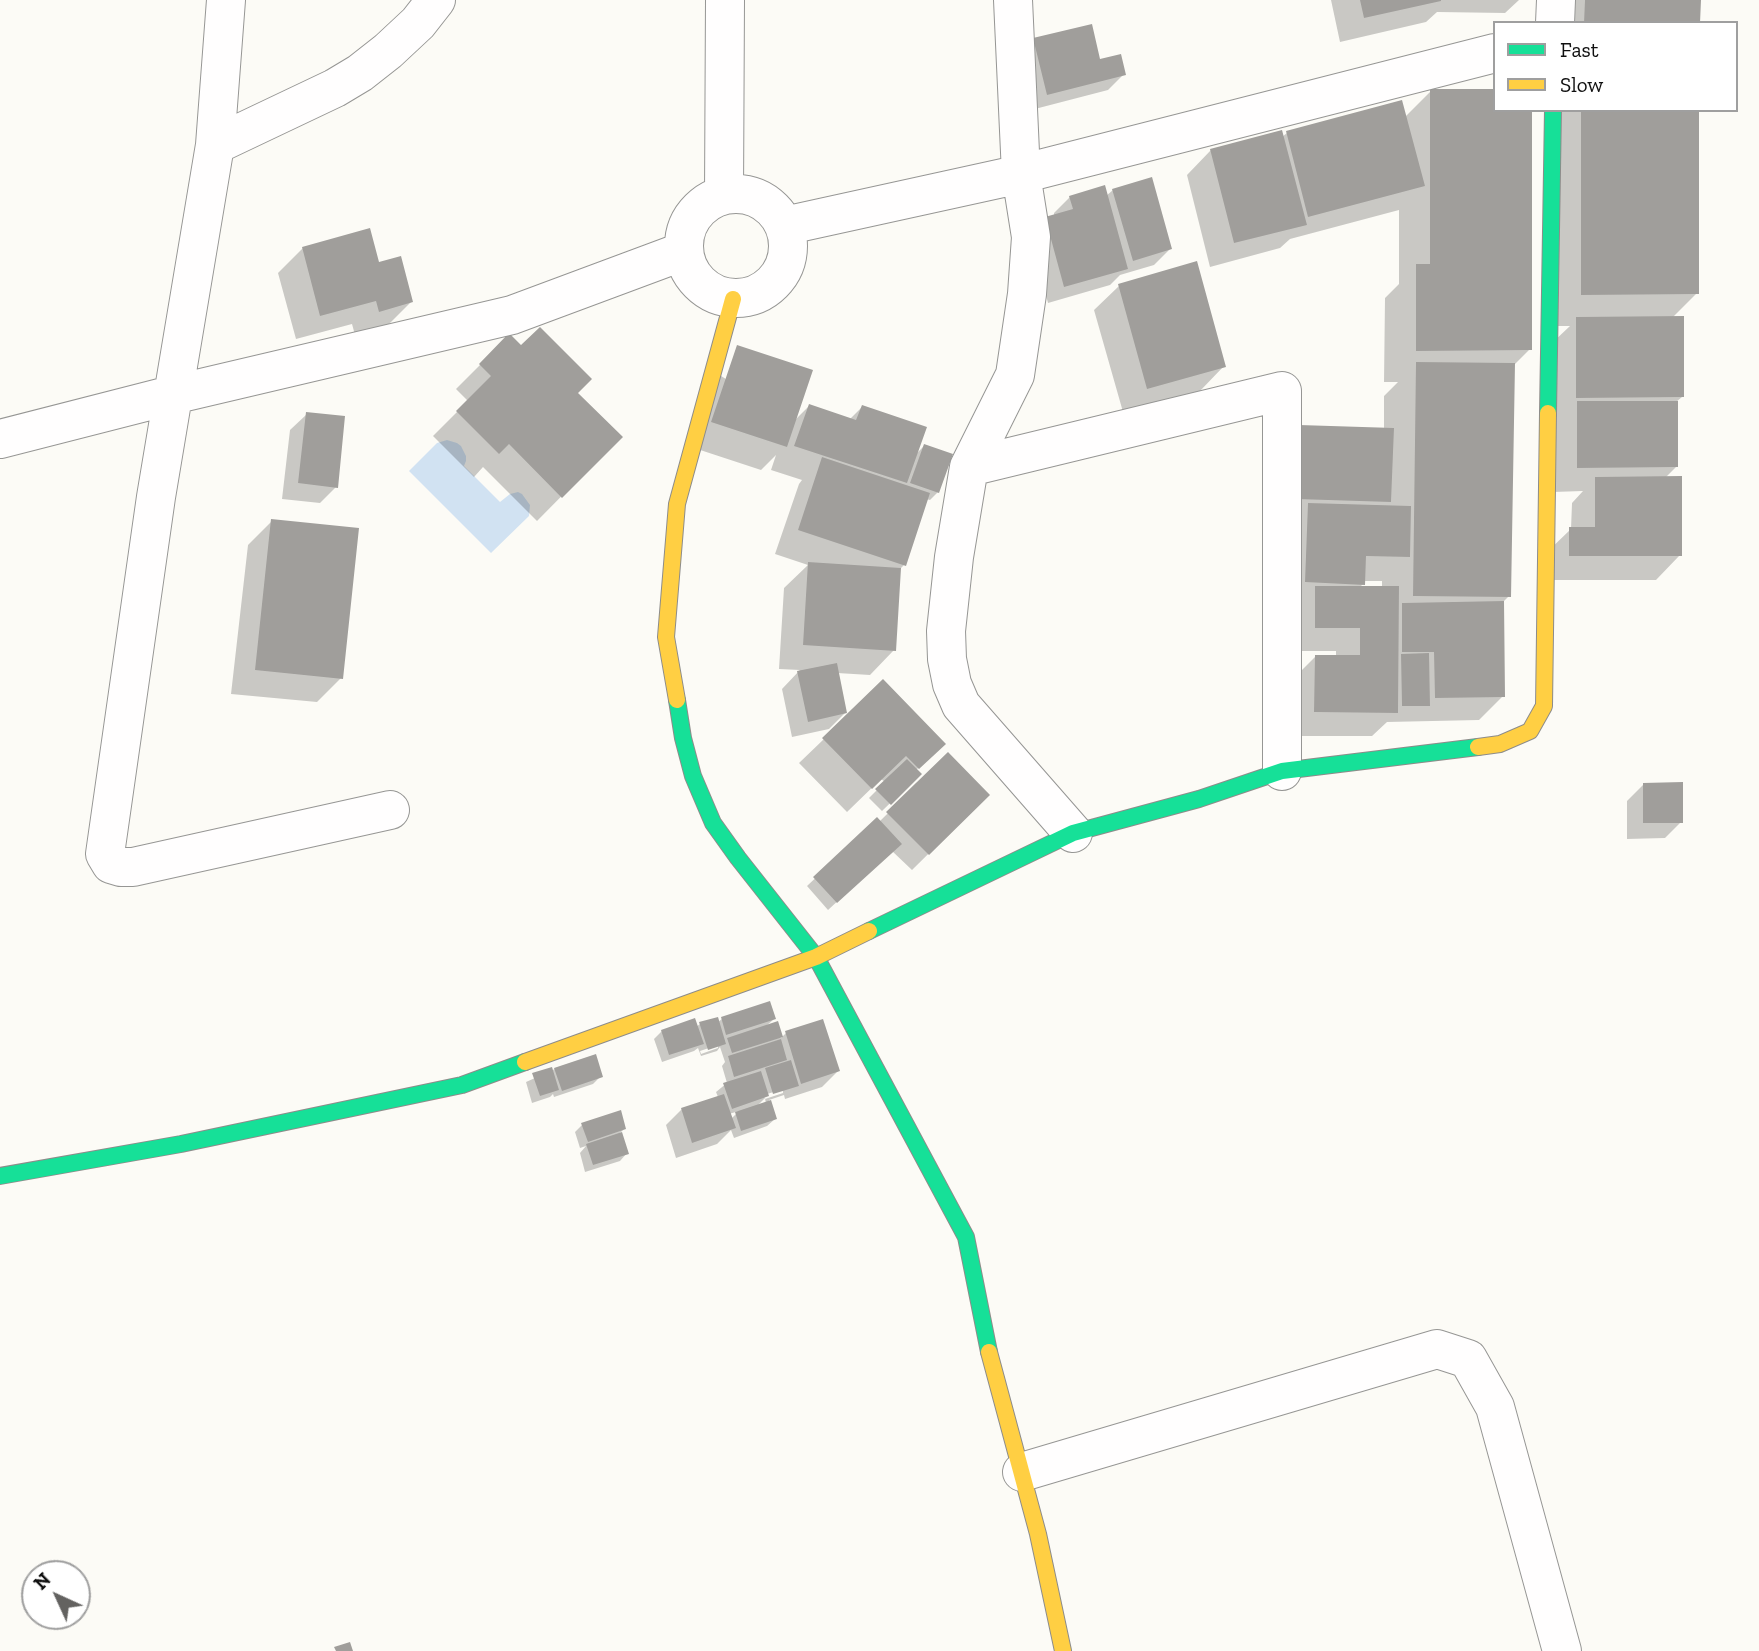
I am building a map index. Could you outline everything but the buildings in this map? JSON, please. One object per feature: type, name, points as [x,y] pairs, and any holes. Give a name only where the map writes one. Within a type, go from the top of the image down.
[{"type":"street","points":[[226,0],[215,145],[156,497],[105,854],[111,864],[133,867],[390,810]]},
{"type":"street","points":[[215,145],[335,88],[360,73],[418,23],[436,0]]},
{"type":"street","points":[[724,195],[725,0]]},
{"type":"street","points":[[1013,0],[1021,174],[1031,237],[1027,295],[1015,374],[969,467],[954,557],[946,631],[947,659],[952,684],[961,705],[1073,833]]},
{"type":"street","points":[[1555,21],[1556,0]]},
{"type":"street","points":[[784,226],[1021,174],[1493,54]]},
{"type":"street","points":[[0,1176],[181,1144],[461,1085],[816,957],[1073,833],[1199,799],[1282,771],[1500,744],[1530,732],[1544,706],[1553,112]]},
{"type":"street","points":[[739,194],[766,203],[784,226],[788,243],[786,260],[779,276],[766,289],[750,296],[733,299],[706,289],[688,266],[684,251],[685,236],[694,216],[710,201],[724,195],[739,194]]},
{"type":"street","points":[[0,439],[172,395],[512,315],[684,251]]},
{"type":"street","points":[[733,299],[677,504],[666,637],[683,738],[693,776],[713,822],[816,957],[966,1237],[988,1345],[1038,1534],[1063,1651]]},
{"type":"street","points":[[969,467],[1282,391],[1282,771]]},
{"type":"street","points":[[1022,1472],[1437,1349],[1468,1359],[1494,1407],[1562,1651]]},
{"type":"water","points":[[447,440],[461,446],[466,456],[464,466],[500,502],[510,494],[518,492],[530,505],[529,516],[491,553],[409,471],[437,443]]},
{"type":"traffic: fast","points":[[1548,413],[1553,112]]},
{"type":"traffic: fast","points":[[677,700],[693,776],[713,823],[816,957],[966,1237],[989,1352]]},
{"type":"traffic: fast","points":[[869,931],[1073,833],[1199,799],[1282,771],[1478,747]]},
{"type":"traffic: fast","points":[[0,1176],[181,1144],[462,1085],[525,1062]]},
{"type":"traffic: slow","points":[[677,700],[666,637],[677,504],[733,299]]},
{"type":"traffic: slow","points":[[1478,747],[1500,744],[1530,731],[1544,706],[1548,413]]},
{"type":"traffic: slow","points":[[525,1062],[816,957],[869,931]]},
{"type":"traffic: slow","points":[[989,1352],[1038,1534],[1063,1651]]}]
